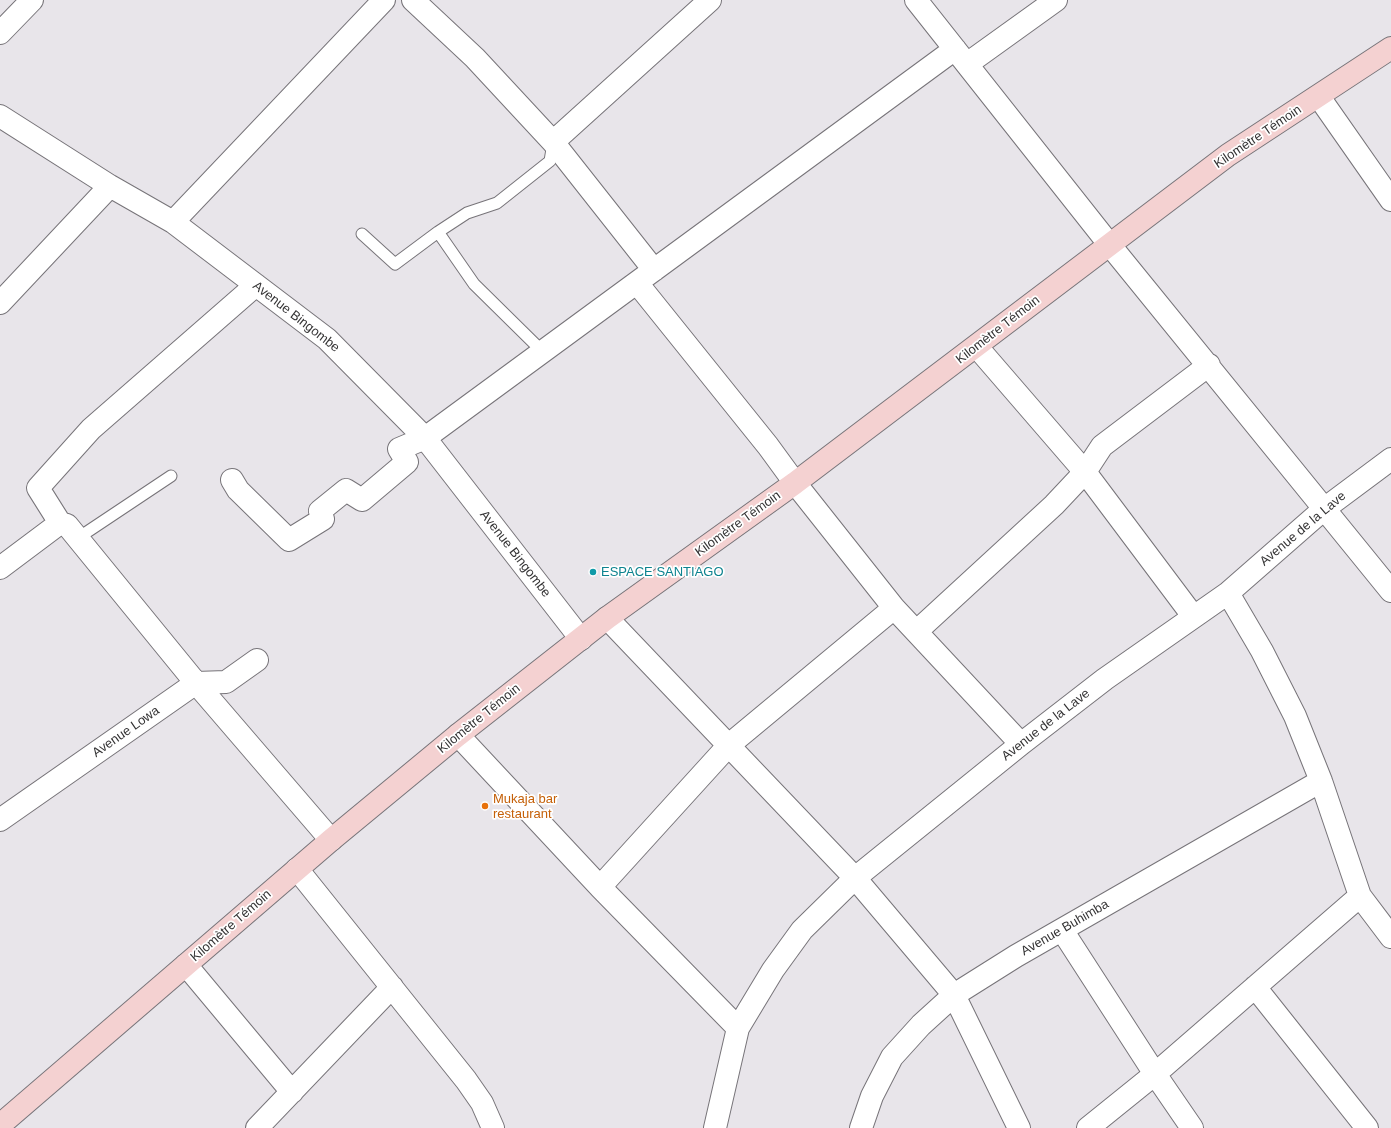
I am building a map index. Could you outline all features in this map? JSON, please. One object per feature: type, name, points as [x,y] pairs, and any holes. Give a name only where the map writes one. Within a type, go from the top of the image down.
[{"type":"main road","name":"Kilomètre Témoin","points":[[0,1125],[331,840],[458,735],[607,618],[795,483],[977,347],[1109,244],[1228,155],[1319,97],[1391,48]]},
{"type":"street","points":[[0,33],[32,0]]},
{"type":"street","points":[[173,222],[384,0]]},
{"type":"street","points":[[413,0],[475,58],[553,142],[654,270]]},
{"type":"street","points":[[553,142],[710,0]]},
{"type":"street","points":[[916,0],[1109,244],[1209,365],[1391,591]]},
{"type":"street","points":[[232,480],[238,490],[289,540],[323,519],[320,511],[346,490],[362,500],[406,462],[399,449],[425,438],[654,270],[961,56],[1056,0]]},
{"type":"street","points":[[1319,97],[1391,200]]},
{"type":"street","name":"Avenue Bingombe","points":[[0,116],[110,186],[173,222],[331,342],[425,438],[580,639]]},
{"type":"street","points":[[0,303],[110,186]]},
{"type":"street","points":[[637,283],[768,446],[795,483],[894,608],[917,631],[1020,744]]},
{"type":"street","points":[[256,285],[91,429],[38,488],[60,523],[67,525],[196,683],[331,840]]},
{"type":"street","points":[[977,347],[1085,472],[1193,616]]},
{"type":"street","points":[[917,631],[1054,505],[1085,472],[1102,446],[1209,365]]},
{"type":"street","name":"Avenue de la Lave","points":[[715,1128],[738,1028],[772,970],[802,930],[855,878],[1020,744],[1193,616],[1228,593],[1324,509],[1391,459]]},
{"type":"street","points":[[0,568],[60,523]]},
{"type":"street","points":[[1228,593],[1262,651],[1295,716],[1321,780],[1360,896],[1391,937]]},
{"type":"street","points":[[600,887],[730,745],[894,608]]},
{"type":"street","points":[[607,618],[730,745],[855,878],[954,995],[1019,1128]]},
{"type":"street","points":[[196,683],[226,682],[257,660]]},
{"type":"street","name":"Avenue Lowa","points":[[0,820],[196,683]]},
{"type":"street","points":[[458,735],[600,887],[738,1028]]},
{"type":"street","name":"Avenue Buhimba","points":[[861,1128],[872,1096],[892,1057],[920,1025],[954,995],[1016,956],[1321,780]]},
{"type":"street","points":[[297,869],[482,1102],[493,1128]]},
{"type":"street","points":[[1088,1128],[1154,1074],[1360,896]]},
{"type":"street","points":[[1062,930],[1154,1074],[1192,1128]]},
{"type":"street","points":[[186,965],[292,1092]]},
{"type":"street","points":[[257,1128],[392,987]]},
{"type":"street","points":[[1254,987],[1367,1128]]},
{"type":"lane","points":[[362,234],[395,264],[438,232],[467,213],[497,204],[550,160],[553,142]]},
{"type":"lane","points":[[438,232],[474,284],[543,352]]},
{"type":"lane","points":[[78,538],[171,476]]},
{"type":"place","name":"ESPACE SANTIAGO","points":[[593,572]]},
{"type":"place","name":"Mukaja bar restaurant","points":[[485,806]]}]
